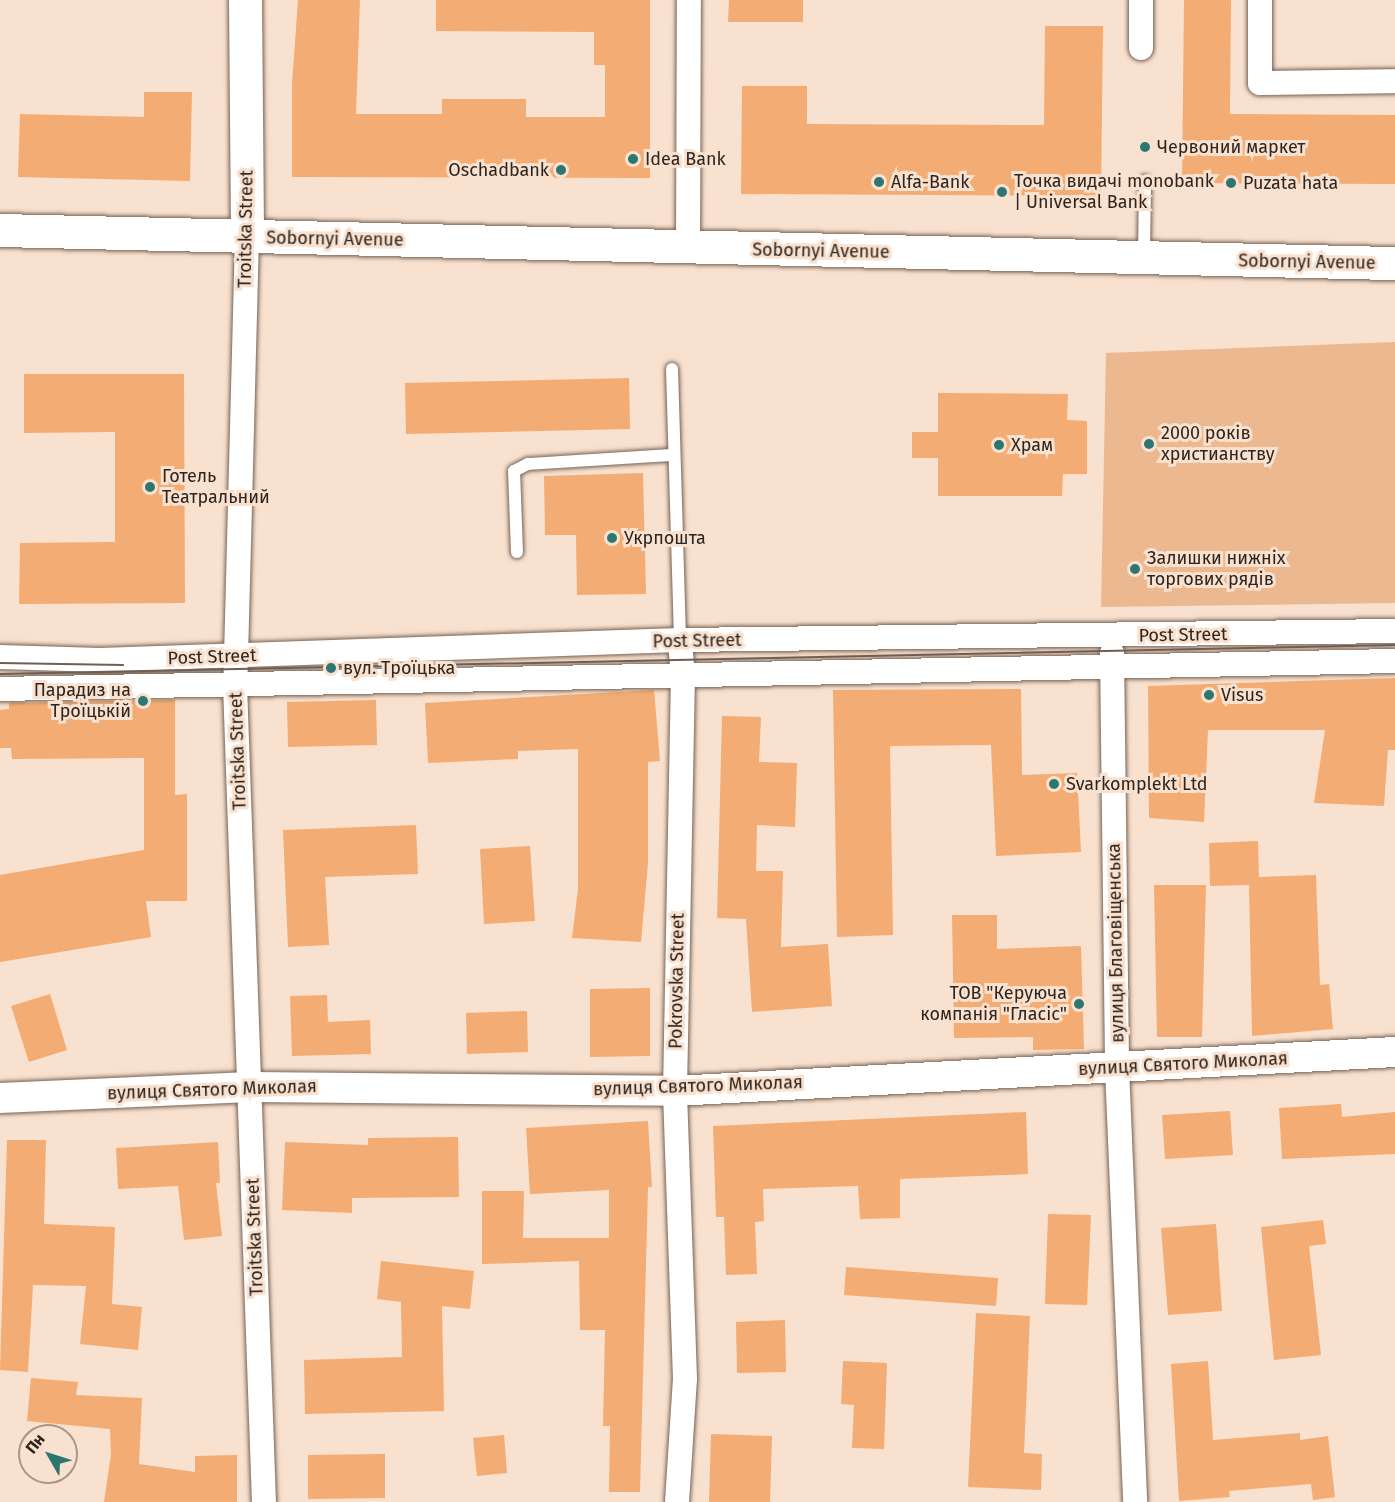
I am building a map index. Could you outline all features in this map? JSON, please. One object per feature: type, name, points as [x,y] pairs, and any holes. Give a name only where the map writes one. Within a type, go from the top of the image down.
[{"type":"main road","name":"Troitska Street","points":[[245,0],[247,237]]},
{"type":"main road","name":"Sobornyi Avenue","points":[[0,230],[1144,260],[1395,263]]},
{"type":"main road","name":"Sobornyi Avenue","points":[[0,240],[247,237]]},
{"type":"street","points":[[688,248],[689,0]]},
{"type":"street","points":[[1141,0],[1141,48]]},
{"type":"street","points":[[1260,0],[1260,83],[1395,81]]},
{"type":"street","name":"Troitska Street","points":[[247,237],[235,685],[264,1502]]},
{"type":"street","name":"Post Street","points":[[0,657],[100,660],[680,640],[1395,631]]},
{"type":"street","name":"вулиця Благовіщенська","points":[[1111,636],[1117,1068],[1135,1502]]},
{"type":"street","name":"Pokrovska Street","points":[[677,1502],[685,1379],[675,1091],[683,676],[680,640]]},
{"type":"street","name":"Post Street","points":[[0,689],[1395,661]]},
{"type":"street","name":"вулиця Святого Миколая","points":[[0,1098],[250,1087],[675,1091],[1395,1052]]},
{"type":"lane","points":[[1144,260],[1145,181]]},
{"type":"lane","points":[[672,369],[680,640]]},
{"type":"lane","points":[[517,552],[514,471],[528,464],[673,455]]},
{"type":"shaded area","points":[[1395,342],[1395,603],[1101,607],[1106,353]]},
{"type":"building","points":[[298,0],[360,0],[356,114],[442,114],[442,99],[526,99],[526,117],[605,117],[605,65],[594,65],[594,32],[436,31],[436,0],[650,0],[650,178],[292,177],[292,84]]},
{"type":"building","points":[[729,0],[803,0],[803,22],[728,22]]},
{"type":"building","points":[[1184,0],[1231,0],[1230,114],[1395,115],[1395,184],[1182,183]]},
{"type":"building","points":[[1045,26],[1103,26],[1101,196],[741,194],[742,86],[807,86],[807,124],[1044,125]]},
{"type":"building","points":[[144,92],[192,92],[190,181],[18,177],[20,114],[144,117]]},
{"type":"building","name":"Готель Театральний","points":[[24,374],[184,374],[185,603],[19,604],[20,543],[115,542],[115,432],[24,433]]},
{"type":"building","points":[[629,378],[630,429],[406,434],[405,383]]},
{"type":"building","name":"Храм","points":[[938,393],[1068,394],[1067,420],[1087,421],[1087,474],[1063,474],[1062,496],[938,496],[938,458],[912,458],[912,432],[938,432]]},
{"type":"building","points":[[643,473],[646,594],[577,595],[576,535],[545,535],[544,476]]},
{"type":"building","points":[[1395,678],[1395,750],[1388,750],[1384,806],[1314,803],[1325,730],[1208,730],[1204,822],[1149,818],[1148,686]]},
{"type":"building","points":[[1021,689],[1022,775],[1077,773],[1081,852],[996,856],[991,745],[890,746],[893,935],[837,937],[833,690]]},
{"type":"building","points":[[654,690],[660,761],[648,762],[648,863],[641,942],[572,938],[578,889],[578,749],[518,751],[518,759],[428,763],[425,703]]},
{"type":"building","points":[[175,700],[175,795],[187,794],[187,901],[146,901],[151,937],[0,962],[0,875],[144,850],[144,758],[12,759],[11,748],[0,748],[0,710],[9,709],[9,703]]},
{"type":"building","points":[[376,700],[377,745],[288,747],[287,702]]},
{"type":"building","points":[[722,716],[761,717],[759,762],[797,763],[795,827],[757,825],[756,871],[783,871],[781,947],[828,944],[832,1006],[752,1012],[746,919],[717,918]]},
{"type":"building","points":[[416,825],[418,874],[325,877],[329,945],[288,947],[283,830]]},
{"type":"building","points":[[1258,841],[1259,877],[1316,875],[1320,985],[1329,984],[1333,1029],[1252,1036],[1249,885],[1210,886],[1209,843]]},
{"type":"building","points":[[530,846],[535,921],[484,924],[480,849]]},
{"type":"building","points":[[1154,885],[1206,885],[1202,1037],[1157,1037]]},
{"type":"building","points":[[952,915],[997,915],[997,949],[1081,946],[1084,1049],[1033,1050],[1033,1037],[954,1038]]},
{"type":"building","points":[[650,988],[650,1056],[590,1057],[590,989]]},
{"type":"building","points":[[50,994],[67,1050],[29,1062],[11,1006]]},
{"type":"building","points":[[327,995],[328,1022],[370,1020],[371,1054],[292,1056],[290,996]]},
{"type":"building","points":[[527,1011],[528,1052],[467,1054],[466,1013]]},
{"type":"building","points":[[1341,1104],[1342,1117],[1395,1112],[1395,1154],[1282,1159],[1279,1108]]},
{"type":"building","points":[[1230,1111],[1233,1155],[1165,1159],[1162,1115]]},
{"type":"building","points":[[1026,1112],[1028,1174],[900,1179],[900,1218],[860,1219],[858,1186],[763,1189],[764,1221],[755,1222],[757,1274],[726,1275],[724,1217],[716,1217],[713,1126]]},
{"type":"building","points":[[648,1121],[652,1187],[648,1187],[640,1492],[609,1492],[610,1426],[603,1426],[605,1330],[580,1330],[579,1261],[482,1264],[482,1191],[524,1191],[523,1238],[609,1238],[609,1190],[530,1194],[526,1128]]},
{"type":"building","points":[[458,1137],[459,1197],[352,1198],[352,1213],[282,1210],[285,1142],[368,1145],[368,1138]]},
{"type":"building","points":[[7,1140],[46,1140],[44,1224],[115,1227],[112,1304],[142,1307],[138,1350],[80,1344],[86,1286],[33,1285],[28,1372],[0,1370]]},
{"type":"building","points":[[218,1142],[220,1183],[216,1183],[222,1236],[184,1240],[178,1186],[118,1189],[116,1148]]},
{"type":"building","points":[[1048,1214],[1091,1215],[1087,1305],[1045,1304]]},
{"type":"building","points":[[1323,1220],[1326,1244],[1309,1246],[1321,1355],[1274,1360],[1261,1227]]},
{"type":"building","points":[[1216,1224],[1222,1311],[1168,1315],[1161,1228]]},
{"type":"building","points":[[381,1261],[474,1271],[470,1309],[442,1306],[444,1411],[305,1414],[304,1360],[402,1357],[401,1302],[377,1299]]},
{"type":"building","points":[[846,1267],[998,1278],[996,1306],[844,1295]]},
{"type":"building","points":[[976,1313],[1030,1316],[1024,1453],[1042,1454],[1041,1490],[968,1487]]},
{"type":"building","points":[[785,1320],[786,1372],[737,1373],[736,1322]]},
{"type":"building","points":[[843,1361],[887,1363],[884,1449],[852,1448],[854,1405],[841,1404]]},
{"type":"building","points":[[1208,1361],[1213,1440],[1300,1433],[1300,1440],[1328,1436],[1335,1497],[1313,1500],[1311,1484],[1229,1491],[1230,1497],[1179,1501],[1171,1364]]},
{"type":"building","points":[[31,1378],[78,1382],[76,1395],[142,1398],[139,1464],[195,1472],[195,1456],[237,1455],[237,1502],[104,1502],[111,1454],[110,1429],[78,1426],[78,1424],[27,1421]]},
{"type":"building","points":[[711,1434],[772,1436],[770,1502],[709,1502]]},
{"type":"building","points":[[504,1435],[507,1473],[477,1476],[473,1438]]},
{"type":"building","points":[[385,1454],[385,1498],[308,1499],[308,1455]]},
{"type":"tram line","points":[[0,674],[1395,645]]},
{"type":"tram line","points":[[0,663],[123,665]]},
{"type":"place","name":"Червоний маркет","points":[[1145,147]]},
{"type":"place","name":"Idea Bank","points":[[633,159]]},
{"type":"place","name":"Oschadbank","points":[[561,170]]},
{"type":"place","name":"Alfa-Bank","points":[[879,182]]},
{"type":"place","name":"Puzata hata","points":[[1231,183]]},
{"type":"place","name":"Точка видачі monobank | Universal Bank","points":[[1002,192]]},
{"type":"place","name":"2000 років христианству","points":[[1149,444]]},
{"type":"place","name":"Храм","points":[[999,445]]},
{"type":"place","name":"Готель Театральний","points":[[150,487]]},
{"type":"place","name":"Укрпошта","points":[[612,538]]},
{"type":"place","name":"Залишки нижніх торгових рядів","points":[[1135,569]]},
{"type":"place","name":"вул. Троїцька","points":[[331,668]]},
{"type":"place","name":"Visus","points":[[1209,695]]},
{"type":"place","name":"Парадиз на Троїцькій","points":[[143,701]]},
{"type":"place","name":"Svarkomplekt Ltd","points":[[1054,784]]},
{"type":"place","name":"ТОВ \"Керуюча компанія \"Гласіс\"","points":[[1079,1004]]}]
